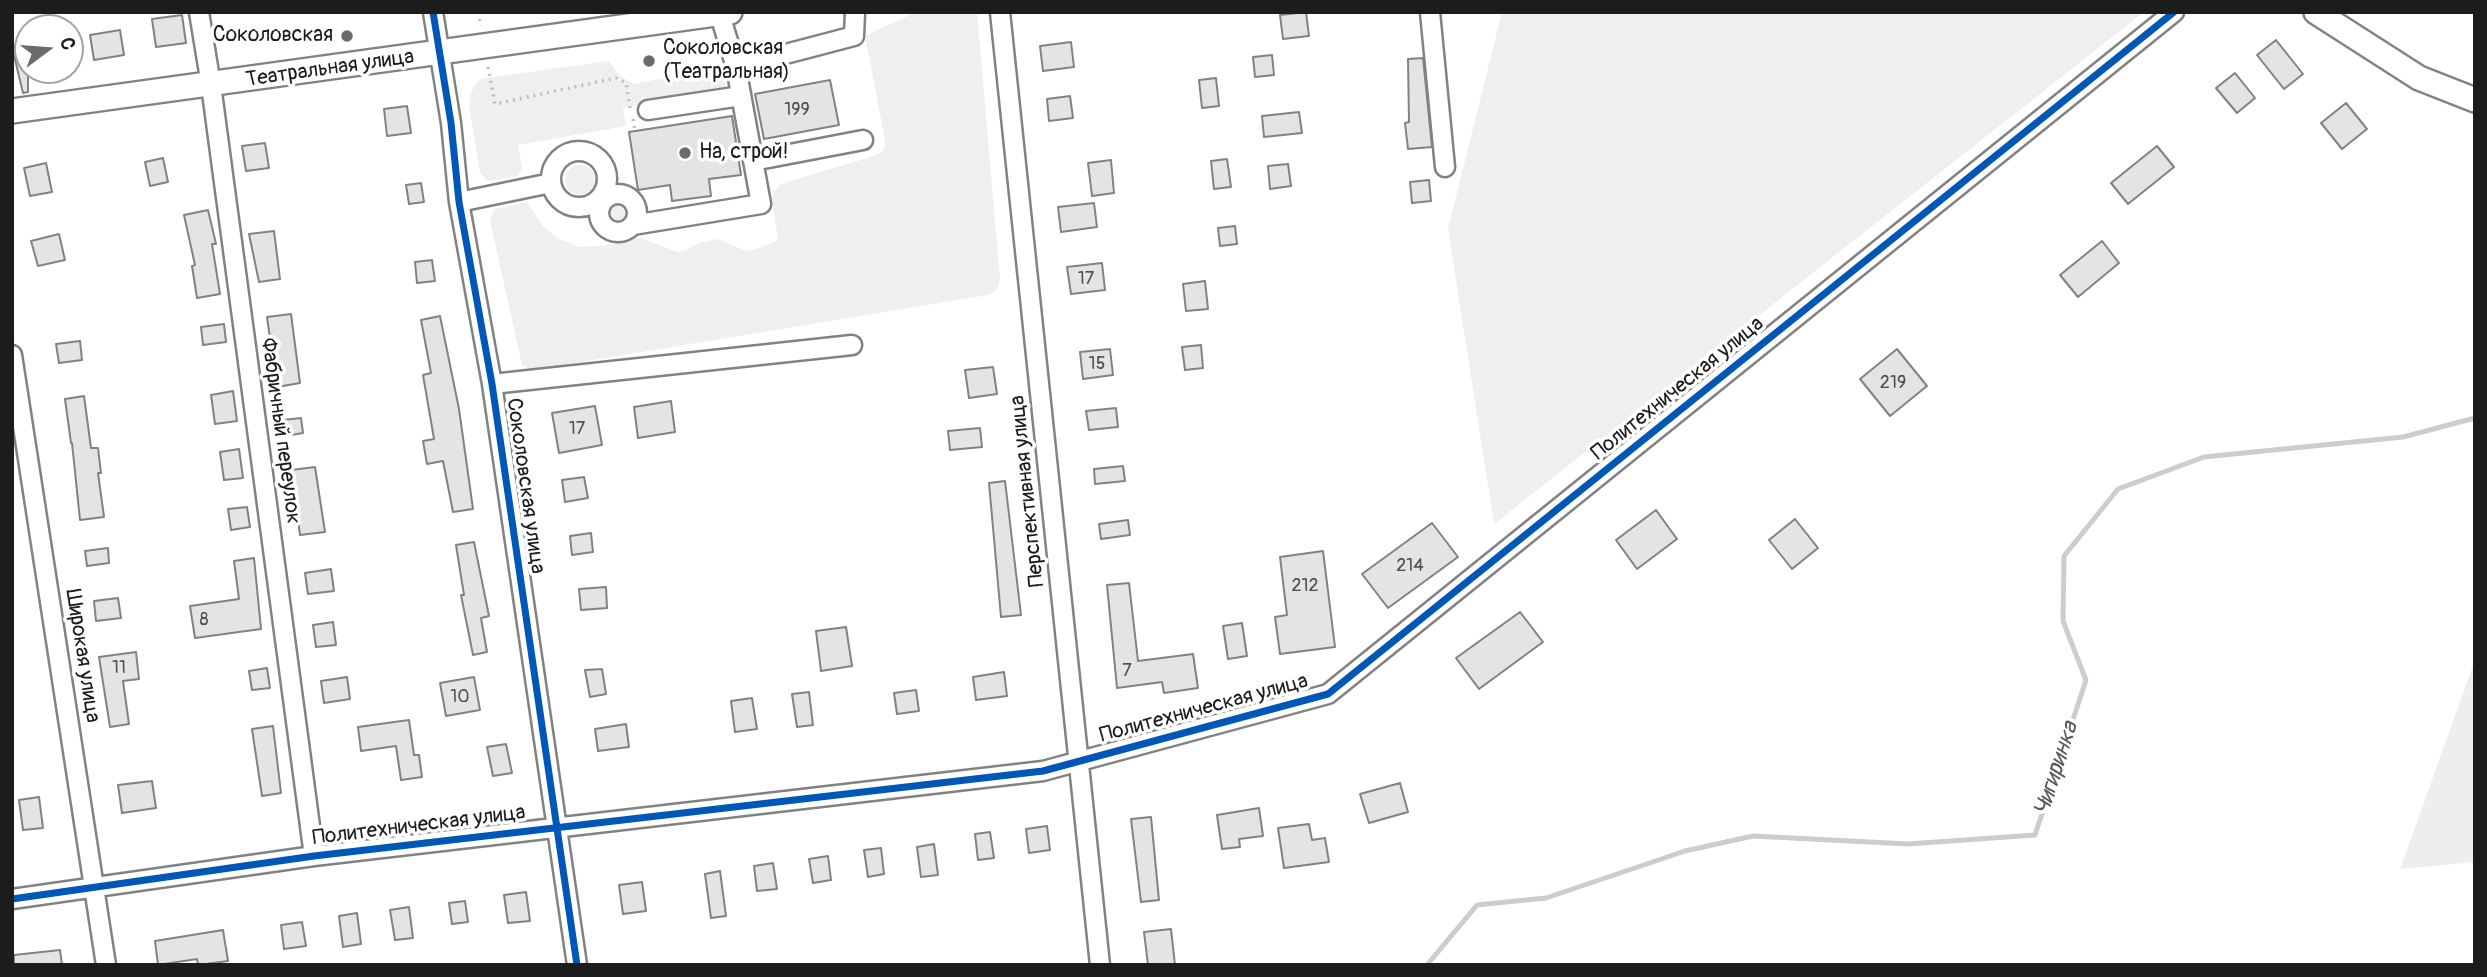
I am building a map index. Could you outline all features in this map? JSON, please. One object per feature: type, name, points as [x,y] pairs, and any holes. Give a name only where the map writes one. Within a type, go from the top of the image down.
[{"type":"main road","points":[[2316,12],[2419,78],[2475,100]]},
{"type":"main road","name":"Театральная улица","points":[[12,111],[723,13]]},
{"type":"street","name":"Фабричный переулок","points":[[199,12],[314,856]]},
{"type":"street","name":"Соколовская улица","points":[[433,12],[451,123],[459,202],[492,384],[577,965]]},
{"type":"street","points":[[736,67],[854,36],[855,12]]},
{"type":"street","name":"Перспективная улица","points":[[1000,12],[1100,965]]},
{"type":"street","points":[[1430,12],[1446,167]]},
{"type":"street","name":"Политехническая улица","points":[[12,899],[314,856],[1043,771],[1328,694],[2174,12]]},
{"type":"street","points":[[633,225],[761,204],[736,67],[723,13]]},
{"type":"street","points":[[648,110],[741,96]]},
{"type":"street","points":[[753,161],[863,140]]},
{"type":"street","points":[[583,152],[596,158],[606,174],[606,187],[599,198],[583,207],[562,202],[556,196],[551,183],[555,165],[565,155],[583,152]]},
{"type":"street","points":[[459,202],[551,183]]},
{"type":"street","points":[[583,207],[605,228],[616,233],[628,230],[633,225],[637,214],[633,202],[623,194],[610,195],[601,204],[601,223]]},
{"type":"street","points":[[492,384],[852,345]]},
{"type":"street","name":"Широкая улица","points":[[12,355],[106,965]]},
{"type":"path","points":[[478,12],[481,28]]},
{"type":"path","points":[[488,67],[495,104],[616,78],[626,83]]},
{"type":"shaded area","points":[[916,12],[977,12],[1000,278],[997,290],[988,295],[532,370],[522,365],[490,221],[494,209],[527,202],[543,226],[557,238],[578,247],[611,245],[623,240],[641,238],[677,252],[718,239],[750,251],[775,242],[778,239],[772,201],[773,192],[781,184],[877,155],[884,149],[885,140],[865,36]]},
{"type":"shaded area","points":[[1502,12],[2144,12],[1494,524],[1448,229]]},
{"type":"shaded area","points":[[609,61],[620,76],[634,84],[720,67],[725,71],[727,81],[723,90],[623,108],[626,126],[518,145],[522,169],[518,176],[488,181],[480,173],[469,105],[471,92],[480,79]]},
{"type":"shaded area","points":[[580,165],[591,169],[595,180],[591,191],[580,195],[569,191],[565,180],[569,169]]},
{"type":"shaded area","points":[[617,203],[625,206],[628,214],[625,222],[617,225],[609,222],[606,214],[609,206]]},
{"type":"shaded area","points":[[2475,660],[2475,862],[2400,869]]},
{"type":"building","points":[[1306,12],[1309,36],[1283,39],[1280,15]]},
{"type":"building","points":[[182,15],[186,43],[156,47],[152,19]]},
{"type":"building","points":[[120,30],[124,55],[94,60],[90,35]]},
{"type":"building","points":[[2276,40],[2303,74],[2284,89],[2257,55]]},
{"type":"building","points":[[1071,42],[1074,67],[1043,71],[1040,46]]},
{"type":"building","points":[[1272,55],[1274,75],[1255,77],[1253,57]]},
{"type":"building","points":[[1423,58],[1432,147],[1408,149],[1405,123],[1409,122],[1408,59]]},
{"type":"building","points":[[2235,73],[2255,98],[2237,113],[2216,88]]},
{"type":"building","points":[[1216,78],[1219,106],[1202,108],[1199,80]]},
{"type":"building","points":[[830,80],[839,125],[764,139],[755,94]]},
{"type":"building","points":[[21,84],[28,84],[28,92],[23,93]]},
{"type":"building","points":[[1070,96],[1073,118],[1049,121],[1047,99]]},
{"type":"building","points":[[2346,103],[2367,129],[2342,149],[2321,123]]},
{"type":"building","points":[[407,106],[411,133],[387,136],[384,109]]},
{"type":"building","points":[[1299,112],[1302,133],[1264,137],[1262,116]]},
{"type":"building","name":"На, строй!","points":[[732,116],[741,175],[709,179],[711,196],[672,201],[670,185],[638,190],[629,132]]},
{"type":"building","points":[[265,143],[269,168],[246,171],[242,146]]},
{"type":"building","points":[[2157,146],[2174,167],[2128,204],[2111,183]]},
{"type":"building","points":[[163,158],[168,182],[150,186],[145,162]]},
{"type":"building","points":[[1227,159],[1231,187],[1214,189],[1211,161]]},
{"type":"building","points":[[1111,160],[1114,193],[1092,196],[1088,163]]},
{"type":"building","points":[[46,163],[52,192],[30,196],[24,168]]},
{"type":"building","points":[[1288,164],[1291,186],[1270,189],[1268,166]]},
{"type":"building","points":[[1429,180],[1431,201],[1412,203],[1410,182]]},
{"type":"building","points":[[421,183],[424,202],[409,204],[406,185]]},
{"type":"building","points":[[1094,203],[1097,227],[1061,232],[1058,207]]},
{"type":"building","points":[[208,210],[216,244],[212,244],[220,294],[197,298],[192,266],[195,265],[184,215]]},
{"type":"building","points":[[1235,226],[1237,244],[1220,246],[1218,228]]},
{"type":"building","points":[[274,231],[280,279],[259,282],[249,234]]},
{"type":"building","points":[[59,234],[65,260],[38,266],[31,241]]},
{"type":"building","points":[[2102,241],[2119,263],[2078,297],[2060,275]]},
{"type":"building","points":[[432,260],[435,281],[417,283],[415,262]]},
{"type":"building","points":[[1102,263],[1105,290],[1071,294],[1067,267]]},
{"type":"building","points":[[1205,281],[1208,309],[1186,311],[1183,284]]},
{"type":"building","points":[[291,314],[300,383],[277,387],[267,317]]},
{"type":"building","points":[[440,316],[459,409],[473,509],[453,512],[443,461],[427,464],[423,441],[434,439],[423,375],[431,373],[421,320]]},
{"type":"building","points":[[224,324],[226,342],[203,345],[201,327]]},
{"type":"building","points":[[80,341],[82,360],[59,363],[56,344]]},
{"type":"building","points":[[1201,345],[1203,368],[1185,370],[1182,347]]},
{"type":"building","points":[[1110,349],[1113,375],[1083,379],[1080,352]]},
{"type":"building","points":[[1897,349],[1927,386],[1890,416],[1860,379]]},
{"type":"building","points":[[993,367],[997,394],[969,398],[965,370]]},
{"type":"building","points":[[233,391],[237,421],[215,424],[211,395]]},
{"type":"building","points":[[84,396],[91,448],[98,448],[101,473],[98,473],[104,517],[80,520],[65,399]]},
{"type":"building","points":[[671,401],[675,432],[638,438],[634,407]]},
{"type":"building","points":[[595,406],[602,445],[559,453],[552,413]]},
{"type":"building","points":[[1116,408],[1118,427],[1089,430],[1086,411]]},
{"type":"building","points":[[301,418],[303,433],[285,436],[283,420]]},
{"type":"building","points":[[980,428],[982,447],[950,450],[948,431]]},
{"type":"building","points":[[239,449],[243,478],[224,480],[220,452]]},
{"type":"building","points":[[1123,466],[1125,481],[1095,484],[1094,469]]},
{"type":"building","points":[[315,467],[325,532],[300,535],[291,470]]},
{"type":"building","points":[[584,477],[588,498],[565,502],[562,480]]},
{"type":"building","points":[[1005,481],[1021,615],[1001,617],[989,483]]},
{"type":"building","points":[[247,507],[250,527],[231,530],[228,509]]},
{"type":"building","points":[[1656,510],[1677,539],[1637,569],[1616,540]]},
{"type":"building","points":[[1795,519],[1818,548],[1792,569],[1769,540]]},
{"type":"building","points":[[1128,520],[1130,535],[1101,539],[1099,524]]},
{"type":"building","points":[[1432,523],[1458,557],[1388,608],[1362,574]]},
{"type":"building","points":[[591,533],[593,552],[572,555],[570,536]]},
{"type":"building","points":[[474,542],[489,616],[481,618],[487,652],[473,655],[461,595],[464,595],[456,545]]},
{"type":"building","points":[[108,548],[109,563],[87,566],[85,551]]},
{"type":"building","points":[[1323,551],[1335,647],[1280,654],[1275,617],[1287,615],[1280,557]]},
{"type":"building","points":[[254,558],[261,629],[195,638],[190,606],[239,599],[234,561]]},
{"type":"building","points":[[331,569],[334,591],[308,594],[305,573]]},
{"type":"building","points":[[1129,583],[1138,661],[1193,654],[1198,688],[1164,693],[1162,682],[1117,688],[1107,585]]},
{"type":"building","points":[[606,587],[607,608],[581,610],[579,589]]},
{"type":"building","points":[[118,598],[121,618],[96,621],[94,601]]},
{"type":"building","points":[[1520,612],[1543,642],[1479,689],[1456,658]]},
{"type":"building","points":[[333,622],[336,645],[316,647],[313,625]]},
{"type":"building","points":[[1242,623],[1247,656],[1228,659],[1223,626]]},
{"type":"building","points":[[846,627],[852,666],[821,671],[816,631]]},
{"type":"building","points":[[136,652],[139,679],[123,681],[129,724],[110,727],[99,657]]},
{"type":"building","points":[[267,668],[270,688],[252,690],[249,671]]},
{"type":"building","points":[[602,669],[606,694],[590,697],[585,670]]},
{"type":"building","points":[[1004,672],[1007,696],[976,700],[973,677]]},
{"type":"building","points":[[347,677],[350,699],[324,703],[321,681]]},
{"type":"building","points":[[474,677],[480,710],[446,716],[440,683]]},
{"type":"building","points":[[916,690],[919,711],[897,714],[894,693]]},
{"type":"building","points":[[809,692],[813,725],[797,727],[792,694]]},
{"type":"building","points":[[752,698],[757,729],[735,732],[731,701]]},
{"type":"building","points":[[409,720],[414,755],[419,755],[422,777],[401,780],[396,746],[361,751],[358,727]]},
{"type":"building","points":[[626,724],[629,747],[598,751],[595,729]]},
{"type":"building","points":[[273,726],[281,793],[262,796],[252,729]]},
{"type":"building","points":[[506,744],[512,773],[493,776],[487,747]]},
{"type":"building","points":[[152,781],[156,808],[122,813],[118,785]]},
{"type":"building","points":[[1400,783],[1408,812],[1369,823],[1360,794]]},
{"type":"building","points":[[39,797],[43,828],[23,830],[19,800]]},
{"type":"building","points":[[1259,808],[1263,836],[1239,839],[1240,847],[1222,849],[1217,815]]},
{"type":"building","points":[[1151,817],[1159,900],[1141,902],[1131,819]]},
{"type":"building","points":[[1309,824],[1312,840],[1325,838],[1329,862],[1284,868],[1278,828]]},
{"type":"building","points":[[1047,826],[1050,850],[1029,853],[1026,829]]},
{"type":"building","points":[[990,832],[994,858],[978,860],[975,834]]},
{"type":"building","points":[[934,844],[938,875],[921,877],[917,847]]},
{"type":"building","points":[[881,848],[884,874],[868,877],[864,850]]},
{"type":"building","points":[[828,856],[831,880],[813,883],[809,859]]},
{"type":"building","points":[[773,863],[777,889],[757,891],[754,866]]},
{"type":"building","points":[[720,871],[726,916],[711,918],[705,874]]},
{"type":"building","points":[[642,882],[646,911],[623,914],[619,885]]},
{"type":"building","points":[[526,892],[530,921],[508,923],[504,895]]},
{"type":"building","points":[[465,901],[468,922],[452,924],[449,903]]},
{"type":"building","points":[[409,907],[413,938],[395,940],[390,910]]},
{"type":"building","points":[[357,913],[361,944],[343,947],[339,916]]},
{"type":"building","points":[[302,922],[306,946],[284,949],[281,925]]},
{"type":"building","points":[[1171,929],[1175,965],[1148,965],[1144,932]]},
{"type":"building","points":[[223,930],[228,961],[198,965],[197,959],[158,965],[155,941]]},
{"type":"building","points":[[60,950],[62,965],[14,965],[14,955]]},
{"type":"waterway","name":"Чигиринка","points":[[1427,965],[1477,905],[1546,898],[1685,851],[1753,836],[1908,844],[2035,835],[2086,680],[2063,621],[2064,556],[2118,489],[2204,457],[2403,437],[2475,418]]},
{"type":"cycle path","points":[[433,12],[451,123],[459,202],[492,384],[577,965]]},
{"type":"cycle path","points":[[12,899],[314,856],[1043,771],[1328,694],[2174,12]]},
{"type":"place","name":"Соколовская","points":[[347,36]]},
{"type":"place","name":"Соколовская (Театральная)","points":[[649,61]]},
{"type":"place","name":"На, строй!","points":[[685,153]]}]
